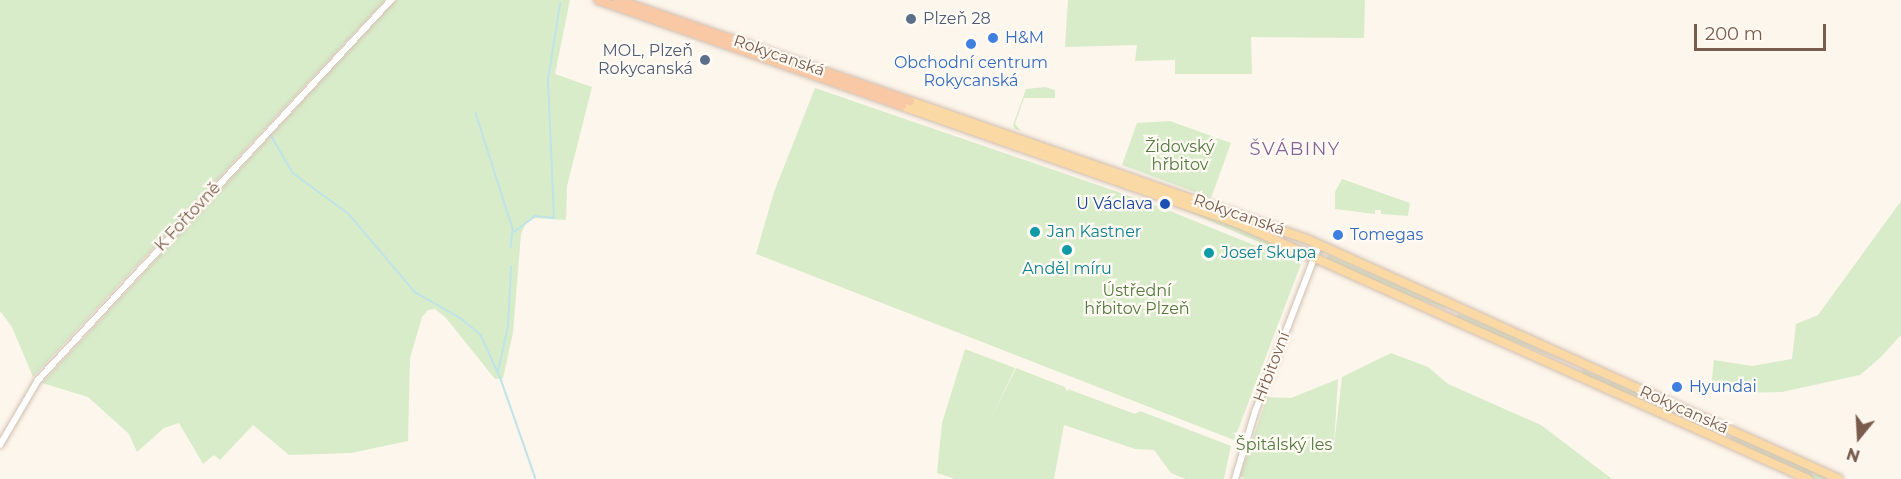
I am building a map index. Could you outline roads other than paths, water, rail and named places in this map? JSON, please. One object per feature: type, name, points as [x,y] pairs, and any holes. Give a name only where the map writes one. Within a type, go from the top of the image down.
[{"type":"highway","name":"Rokycanská","points":[[598,0],[906,104]]},
{"type":"highway","name":"Rokycanská","points":[[618,0],[906,104]]},
{"type":"main road","name":"Rokycanská","points":[[906,104],[1319,245],[1839,479]]},
{"type":"main road","name":"Rokycanská","points":[[906,104],[1212,213],[1808,479]]},
{"type":"street","name":"K Fořtovně","points":[[0,445],[38,380],[391,0]]},
{"type":"street","name":"Hřbitovní","points":[[1235,479],[1255,412],[1319,245]]},
{"type":"waterway","points":[[514,232],[535,216],[554,218],[548,80],[560,4]]},
{"type":"waterway","points":[[476,113],[513,229],[511,247]]},
{"type":"waterway","points":[[271,135],[293,173],[349,214],[415,292],[462,319],[481,335],[501,379],[536,479]]},
{"type":"waterway","points":[[498,372],[508,326],[511,267]]},
{"type":"place","name":"Plzeň 28","points":[[911,19]]},
{"type":"place","name":"H&M","points":[[993,38]]},
{"type":"place","name":"Obchodní centrum Rokycanská","points":[[971,44]]},
{"type":"place","name":"MOL, Plzeň Rokycanská","points":[[705,60]]},
{"type":"place","name":"U Václava","points":[[1165,204]]},
{"type":"place","name":"Jan Kastner","points":[[1035,232]]},
{"type":"place","name":"Tomegas","points":[[1338,235]]},
{"type":"place","name":"Anděl míru","points":[[1067,250]]},
{"type":"place","name":"Josef Skupa","points":[[1209,253]]},
{"type":"place","name":"Hyundai","points":[[1677,387]]},
{"type":"district","name":"ŠVÁBINY","points":[[1295,149]]},
{"type":"park label","name":"Židovský hřbitov","points":[[1180,156]]},
{"type":"park label","name":"Ústřední hřbitov Plzeň","points":[[1137,300]]},
{"type":"park label","name":"Špitálský les","points":[[1284,445]]}]
